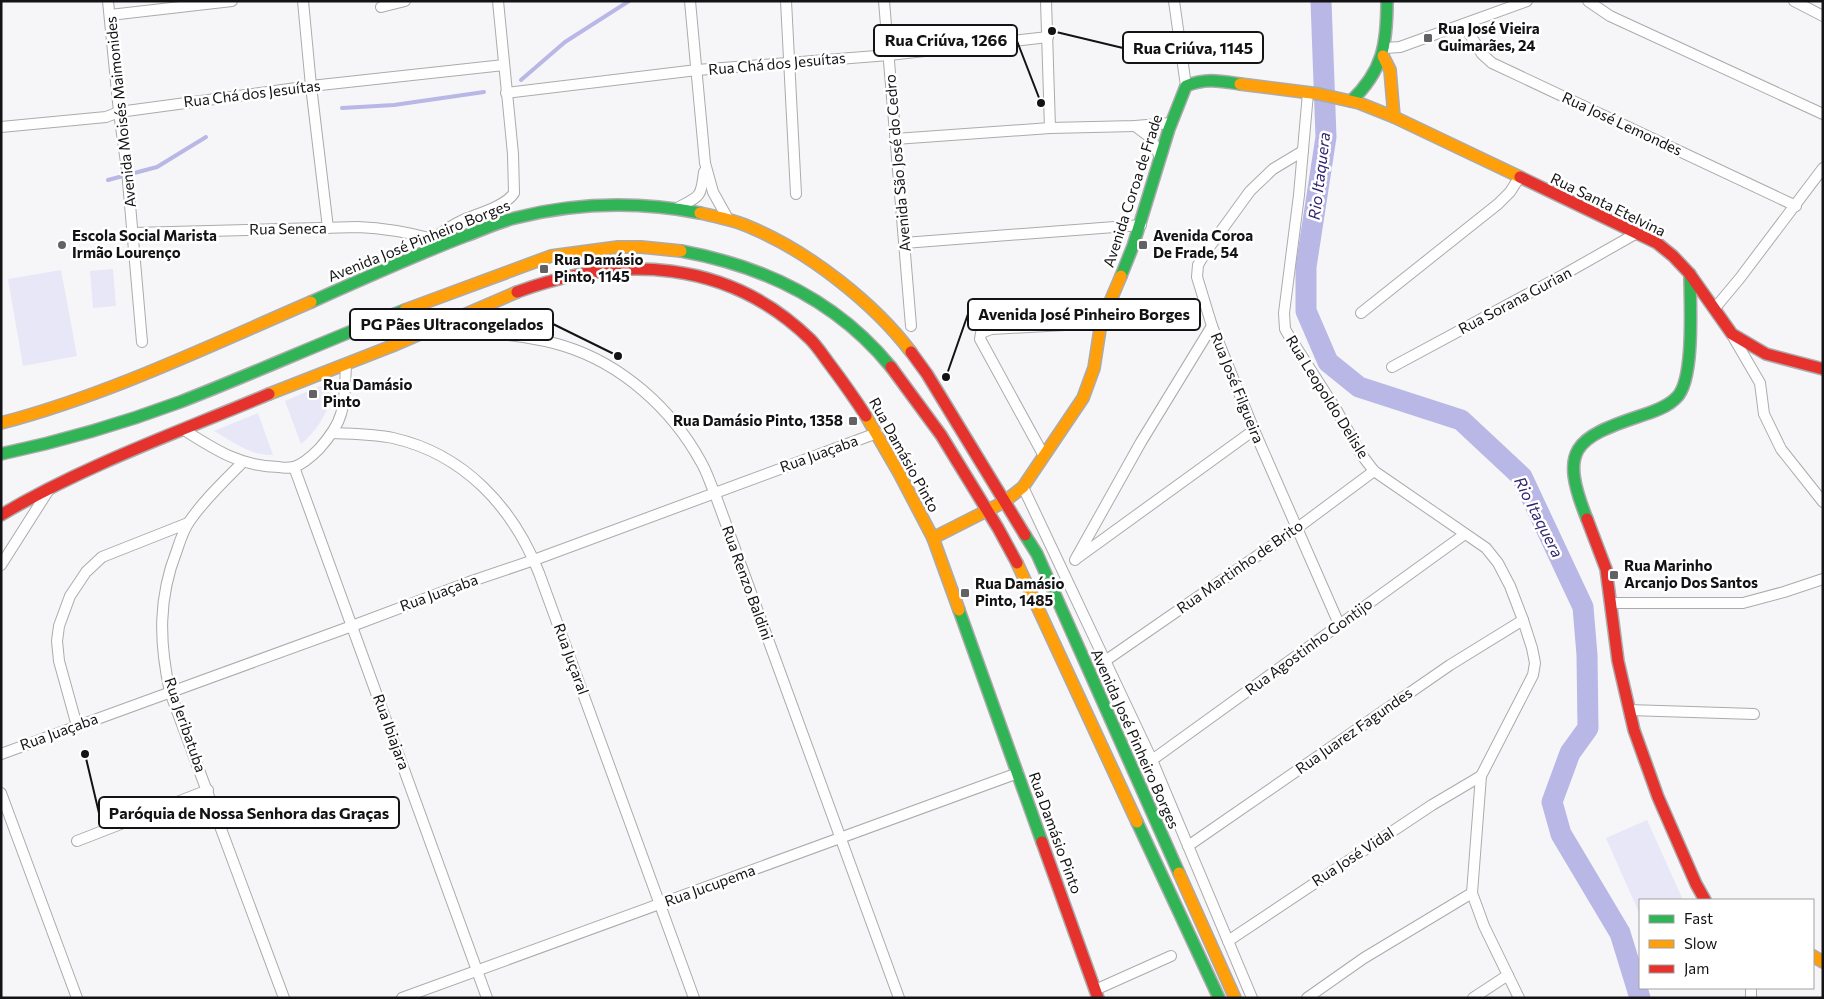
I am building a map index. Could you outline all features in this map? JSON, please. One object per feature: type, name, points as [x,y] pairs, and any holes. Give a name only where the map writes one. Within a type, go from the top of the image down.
[{"type":"street","name":"Avenida Moisés Maimonides","points":[[108,1],[119,112],[128,170],[142,342]]},
{"type":"street","points":[[110,15],[232,1]]},
{"type":"street","points":[[303,1],[328,228]]},
{"type":"street","points":[[381,7],[405,1]]},
{"type":"street","points":[[434,243],[461,220],[504,202],[514,193],[513,154],[498,1]]},
{"type":"street","points":[[690,1],[705,163],[713,192],[728,218]]},
{"type":"street","points":[[786,1],[796,194]]},
{"type":"street","name":"Avenida São José do Cedro","points":[[884,1],[910,326]]},
{"type":"street","points":[[1046,1],[1050,128]]},
{"type":"street","points":[[1174,1],[1186,86],[1198,81],[1217,81],[1313,93],[1347,100],[1370,82],[1384,52],[1388,1]]},
{"type":"street","points":[[1384,52],[1528,1]]},
{"type":"street","points":[[1588,1],[1610,16],[1823,114]]},
{"type":"street","points":[[1794,1],[1823,16]]},
{"type":"street","name":"Rua José Lemondes","points":[[1464,25],[1482,54],[1492,63],[1796,206]]},
{"type":"street","name":"Rua Chá dos Jesuítas","points":[[506,91],[697,70],[889,55],[1048,37]]},
{"type":"street","points":[[1384,52],[1390,70],[1394,116]]},
{"type":"street","name":"Rua Chá dos Jesuítas","points":[[1,127],[106,117],[119,112],[311,86],[504,67]]},
{"type":"street","name":"Avenida Coroa de Frade","points":[[932,538],[1004,502],[1023,487],[1072,417],[1087,389],[1094,368],[1101,323],[1140,225],[1171,122],[1186,86]]},
{"type":"street","name":"Rua Leopoldo Delisle","points":[[1313,93],[1303,151],[1284,313],[1285,329],[1301,358],[1337,411],[1361,454],[1374,471],[1486,548],[1498,563],[1510,586],[1532,648],[1535,663],[1533,675],[1481,776],[1472,894],[1484,926],[1518,998]]},
{"type":"street","name":"Rua Santa Etelvina","points":[[1347,100],[1394,116],[1657,243],[1690,274],[1732,334],[1766,354],[1823,369]]},
{"type":"street","points":[[895,139],[1050,128],[1135,126],[1171,122]]},
{"type":"street","points":[[1135,126],[1151,138],[1160,157]]},
{"type":"street","name":"Rua José Filgueira","points":[[1303,151],[1273,169],[1250,191],[1221,229],[1198,265],[1197,272],[1198,283],[1212,326],[1296,529],[1339,624]]},
{"type":"street","points":[[676,209],[700,194],[705,163]]},
{"type":"street","points":[[1715,308],[1796,206],[1823,168]]},
{"type":"street","points":[[1361,313],[1498,204],[1510,192],[1519,178]]},
{"type":"street","name":"Avenida José Pinheiro Borges","points":[[1,423],[47,411],[147,373],[434,243],[513,218],[561,208],[603,204],[676,209],[728,218],[751,227],[780,241],[810,260],[870,306],[895,331],[927,374],[1037,554],[1235,998]]},
{"type":"street","points":[[904,243],[1140,225]]},
{"type":"street","name":"Rua Seneca","points":[[134,233],[385,228],[402,231],[434,243]]},
{"type":"street","name":"Rua Sorana Gurian","points":[[1392,367],[1637,233]]},
{"type":"street","name":"Avenida José Pinheiro Borges","points":[[1,454],[35,448],[85,435],[136,418],[219,388],[360,328],[551,256],[586,250],[640,247],[690,252],[716,257],[757,269],[792,285],[827,308],[859,334],[887,362],[941,435],[1004,537],[1025,579],[1219,998]]},
{"type":"street","name":"Rua Damásio Pinto","points":[[1,515],[51,488],[108,461],[522,290],[574,275],[610,269],[638,268],[664,269],[685,273],[712,280],[738,290],[762,303],[790,322],[811,340],[844,383],[878,433],[932,538],[1097,994]]},
{"type":"street","points":[[1690,274],[1689,362],[1685,384],[1680,396],[1666,406],[1592,434],[1580,444],[1574,456],[1572,469],[1574,484],[1606,569],[1619,666],[1628,710],[1650,780],[1704,899]]},
{"type":"street","points":[[1044,456],[980,339],[981,333],[991,330],[1101,323]]},
{"type":"street","name":"Rua Renzo Baldini","points":[[437,326],[536,339],[564,346],[609,366],[655,401],[672,420],[702,463],[899,998]]},
{"type":"street","points":[[1074,560],[1141,442],[1212,326]]},
{"type":"street","points":[[1732,334],[1760,383],[1764,414],[1780,449],[1823,502]]},
{"type":"street","points":[[184,430],[205,444],[242,463],[268,467],[294,467],[316,452],[332,433],[341,414],[346,364]]},
{"type":"street","points":[[1061,567],[1074,560],[1254,430]]},
{"type":"street","name":"Rua Juçaral","points":[[332,433],[373,435],[393,438],[416,445],[464,469],[493,497],[511,520],[534,560],[694,998]]},
{"type":"street","name":"Rua Juaçaba","points":[[1,754],[878,433]]},
{"type":"street","name":"Rua Jeribatuba","points":[[242,463],[188,523],[170,566],[161,624],[162,652],[170,692],[284,998]]},
{"type":"street","name":"Rua Ibiajara","points":[[294,467],[487,998]]},
{"type":"street","name":"Rua Martinho de Brito","points":[[1106,661],[1296,529],[1374,471]]},
{"type":"street","points":[[1023,487],[1152,760],[1252,998]]},
{"type":"street","points":[[1,564],[51,488]]},
{"type":"street","points":[[77,726],[59,661],[57,641],[59,626],[70,596],[86,572],[102,557],[188,523]]},
{"type":"street","name":"Rua Agostinho Gontijo","points":[[1152,760],[1465,534]]},
{"type":"street","points":[[1612,603],[1743,603],[1823,579]]},
{"type":"street","name":"Rua Juarez Fagundes","points":[[1188,846],[1450,665],[1523,620]]},
{"type":"street","points":[[1628,710],[1754,714]]},
{"type":"street","name":"Rua Jucupema","points":[[402,998],[1018,773]]},
{"type":"street","name":"Rua José Vidal","points":[[1228,941],[1432,805],[1481,776]]},
{"type":"street","points":[[77,841],[208,790]]},
{"type":"street","points":[[1,793],[77,998]]},
{"type":"street","points":[[1307,998],[1364,958],[1472,894]]},
{"type":"street","points":[[1097,994],[1171,956]]},
{"type":"street","points":[[1474,998],[1508,975]]},
{"type":"shaded area","points":[[113,269],[116,306],[93,308],[90,271]]},
{"type":"shaded area","points":[[61,270],[77,356],[23,366],[8,279]]},
{"type":"shaded area","points":[[332,381],[330,399],[324,416],[314,431],[301,444],[285,401]]},
{"type":"shaded area","points":[[258,413],[273,455],[250,451],[214,431]]},
{"type":"shaded area","points":[[1647,820],[1683,899],[1639,899],[1639,913],[1606,838]]},
{"type":"waterway","points":[[521,80],[565,42],[629,1]]},
{"type":"waterway","name":"Rio Itaquera","points":[[1321,1],[1326,137],[1306,267],[1306,311],[1328,362],[1359,387],[1461,420],[1522,477],[1583,607],[1587,655],[1588,728],[1570,753],[1552,802],[1561,834],[1620,933],[1640,998]]},
{"type":"waterway","points":[[342,108],[394,105],[484,92]]},
{"type":"waterway","points":[[108,180],[157,167],[206,137]]},
{"type":"traffic: fast","points":[[1351,101],[1370,79],[1381,56],[1386,31],[1387,1]]},
{"type":"traffic: fast","points":[[1121,276],[1133,246],[1169,129],[1186,86],[1206,81],[1240,84]]},
{"type":"traffic: fast","points":[[311,302],[426,252],[515,218],[562,209],[608,205],[653,206],[700,213]]},
{"type":"traffic: fast","points":[[681,251],[741,266],[797,290],[823,305],[847,323],[891,367]]},
{"type":"traffic: fast","points":[[1587,519],[1574,476],[1574,461],[1578,450],[1587,440],[1600,432],[1665,406],[1673,401],[1683,388],[1689,357],[1691,320],[1690,274]]},
{"type":"traffic: fast","points":[[1,454],[136,418],[208,391],[405,310]]},
{"type":"traffic: fast","points":[[1025,535],[1037,554],[1179,873]]},
{"type":"traffic: fast","points":[[959,610],[1042,842]]},
{"type":"traffic: fast","points":[[1137,822],[1219,998]]},
{"type":"traffic: slow","points":[[1383,56],[1390,70],[1394,117]]},
{"type":"traffic: slow","points":[[1240,84],[1319,94],[1359,103],[1394,117],[1520,177]]},
{"type":"traffic: slow","points":[[700,213],[746,225],[774,238],[818,265],[879,315],[911,352]]},
{"type":"traffic: slow","points":[[405,310],[551,256],[618,247],[681,251]]},
{"type":"traffic: slow","points":[[933,538],[1004,502],[1023,487],[1083,398],[1094,368],[1101,323],[1121,276]]},
{"type":"traffic: slow","points":[[269,394],[392,346],[517,292]]},
{"type":"traffic: slow","points":[[1,423],[41,412],[119,384],[311,302]]},
{"type":"traffic: slow","points":[[866,416],[933,538],[959,610]]},
{"type":"traffic: slow","points":[[1017,563],[1137,822]]},
{"type":"traffic: slow","points":[[1179,873],[1235,998]]},
{"type":"traffic: slow","points":[[1814,957],[1823,962]]},
{"type":"traffic: jam","points":[[1520,177],[1657,243],[1689,273],[1732,334],[1766,354],[1823,369]]},
{"type":"traffic: jam","points":[[517,292],[556,280],[595,272],[633,269],[671,271],[708,279],[744,293],[778,312],[810,339],[866,416]]},
{"type":"traffic: jam","points":[[911,352],[927,374],[1025,535]]},
{"type":"traffic: jam","points":[[891,367],[941,435],[998,528],[1017,563]]},
{"type":"traffic: jam","points":[[1,515],[66,480],[99,465],[269,394]]},
{"type":"traffic: jam","points":[[1587,519],[1606,569],[1618,661],[1634,730],[1658,797],[1704,899]]},
{"type":"traffic: jam","points":[[1042,842],[1098,998]]},
{"type":"place","name":"Rua Criúva, 1145","points":[[1052,31]]},
{"type":"place","name":"Rua José Vieira Guimarães, 24","points":[[1428,38]]},
{"type":"place","name":"Rua Criúva, 1266","points":[[1041,103]]},
{"type":"place","name":"Escola Social Marista Irmão Lourenço","points":[[62,245]]},
{"type":"place","name":"Avenida Coroa De Frade, 54","points":[[1143,245]]},
{"type":"place","name":"Rua Damásio Pinto, 1145","points":[[544,269]]},
{"type":"place","name":"PG Pães Ultracongelados","points":[[618,356]]},
{"type":"place","name":"Avenida José Pinheiro Borges","points":[[946,377]]},
{"type":"place","name":"Rua Damásio Pinto","points":[[313,394]]},
{"type":"place","name":"Rua Damásio Pinto, 1358","points":[[853,421]]},
{"type":"place","name":"Rua Marinho Arcanjo Dos Santos","points":[[1614,575]]},
{"type":"place","name":"Rua Damásio Pinto, 1485","points":[[965,593]]},
{"type":"place","name":"Paróquia de Nossa Senhora das Graças","points":[[85,754]]}]
